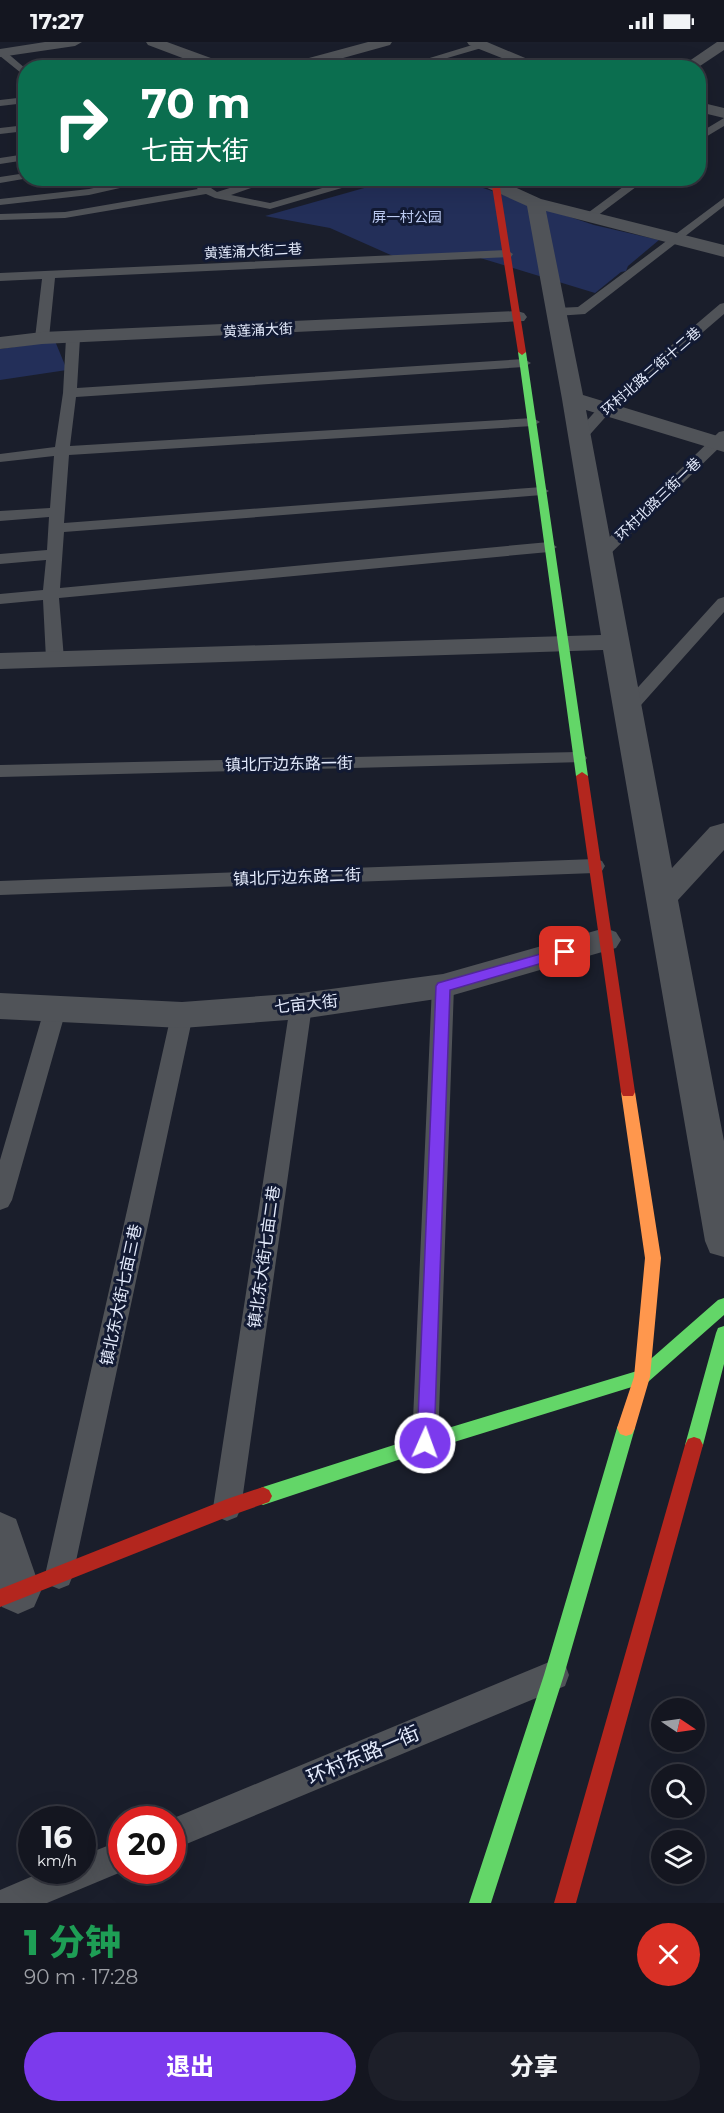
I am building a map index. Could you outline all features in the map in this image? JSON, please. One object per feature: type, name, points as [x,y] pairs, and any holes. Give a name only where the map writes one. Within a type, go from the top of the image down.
[{"type":"street","points":[[1,53],[75,42]]},
{"type":"street","points":[[153,42],[205,60]]},
{"type":"street","points":[[318,60],[385,42]]},
{"type":"street","points":[[478,44],[522,60]]},
{"type":"street","points":[[699,60],[724,44]]},
{"type":"street","points":[[706,108],[724,112]]},
{"type":"street","points":[[480,1903],[554,1675],[605,1494],[642,1377],[653,1258],[578,758],[533,422],[496,186]]},
{"type":"street","points":[[504,186],[535,203],[724,251]]},
{"type":"street","points":[[535,203],[580,437],[627,710],[724,1241]]},
{"type":"street","name":"黄莲涌大街","points":[[0,343],[42,339],[517,317]]},
{"type":"street","points":[[573,399],[721,441]]},
{"type":"street","points":[[0,661],[615,642]]},
{"type":"street","points":[[662,897],[723,832]]},
{"type":"street","name":"七亩大街","points":[[0,1006],[182,1015],[301,1005],[443,986],[605,940]]},
{"type":"street","points":[[0,1534],[9,1595],[227,1508],[425,1443],[642,1377],[724,1305]]},
{"type":"street","points":[[565,1903],[668,1542],[724,1333]]},
{"type":"lane","points":[[427,60],[478,44]]},
{"type":"lane","points":[[1,53],[18,67]]},
{"type":"lane","points":[[0,103],[18,101]]},
{"type":"lane","points":[[706,133],[724,121]]},
{"type":"lane","points":[[0,131],[18,129]]},
{"type":"lane","points":[[0,161],[18,158]]},
{"type":"lane","points":[[0,180],[18,177]]},
{"type":"lane","points":[[0,191],[35,186]]},
{"type":"lane","points":[[0,202],[89,192],[119,186]]},
{"type":"lane","points":[[200,186],[211,193],[270,206],[342,186]]},
{"type":"lane","points":[[0,217],[65,215],[211,193],[241,186]]},
{"type":"lane","points":[[589,217],[632,186]]},
{"type":"lane","points":[[556,312],[580,311],[724,201]]},
{"type":"lane","name":"黄莲涌大街二巷","points":[[0,277],[507,254]]},
{"type":"lane","points":[[42,339],[49,275]]},
{"type":"lane","name":"环村北路二街十二巷","points":[[580,437],[605,409],[724,307]]},
{"type":"lane","points":[[55,659],[51,596],[73,338]]},
{"type":"lane","points":[[70,393],[524,363]]},
{"type":"lane","points":[[0,458],[62,452],[533,422]]},
{"type":"lane","name":"环村北路三街一巷","points":[[600,555],[721,441]]},
{"type":"lane","points":[[0,516],[57,520],[542,491]]},
{"type":"lane","points":[[0,599],[51,596],[549,547]]},
{"type":"lane","points":[[0,559],[55,554]]},
{"type":"lane","points":[[627,710],[724,602]]},
{"type":"lane","name":"镇北厅边东路一街","points":[[0,771],[578,758]]},
{"type":"lane","name":"镇北厅边东路二街","points":[[0,888],[595,866]]},
{"type":"lane","points":[[425,1443],[443,986]]},
{"type":"lane","name":"镇北东大街七亩二巷","points":[[227,1508],[301,1005]]},
{"type":"lane","points":[[0,1200],[56,1010]]},
{"type":"lane","name":"镇北东大街七亩三巷","points":[[59,1575],[182,1015]]},
{"type":"lane","name":"环村东路一街","points":[[186,1828],[554,1675]]},
{"type":"lane","points":[[8,1903],[108,1862]]},
{"type":"green space","name":"屏一村公园","points":[[371,186],[477,186],[594,225],[659,240],[628,266],[626,271],[621,272],[595,293],[467,254],[393,256],[330,228],[265,216]]},
{"type":"green space","points":[[55,341],[67,370],[0,380],[0,349]]},
{"type":"traffic: fast","points":[[522,352],[582,776]]},
{"type":"traffic: fast","points":[[263,1496],[425,1443],[642,1377],[724,1305]]},
{"type":"traffic: fast","points":[[694,1445],[724,1333]]},
{"type":"traffic: fast","points":[[480,1903],[554,1675],[626,1428]]},
{"type":"traffic: slow","points":[[626,1428],[642,1377],[653,1258],[628,1092]]},
{"type":"traffic: jam","points":[[496,186],[522,352]]},
{"type":"traffic: jam","points":[[582,776],[628,1092]]},
{"type":"traffic: jam","points":[[565,1903],[694,1445]]},
{"type":"traffic: jam","points":[[0,1598],[227,1508],[263,1496]]},
{"type":"route","points":[[425,1443],[443,986],[565,952]]}]
